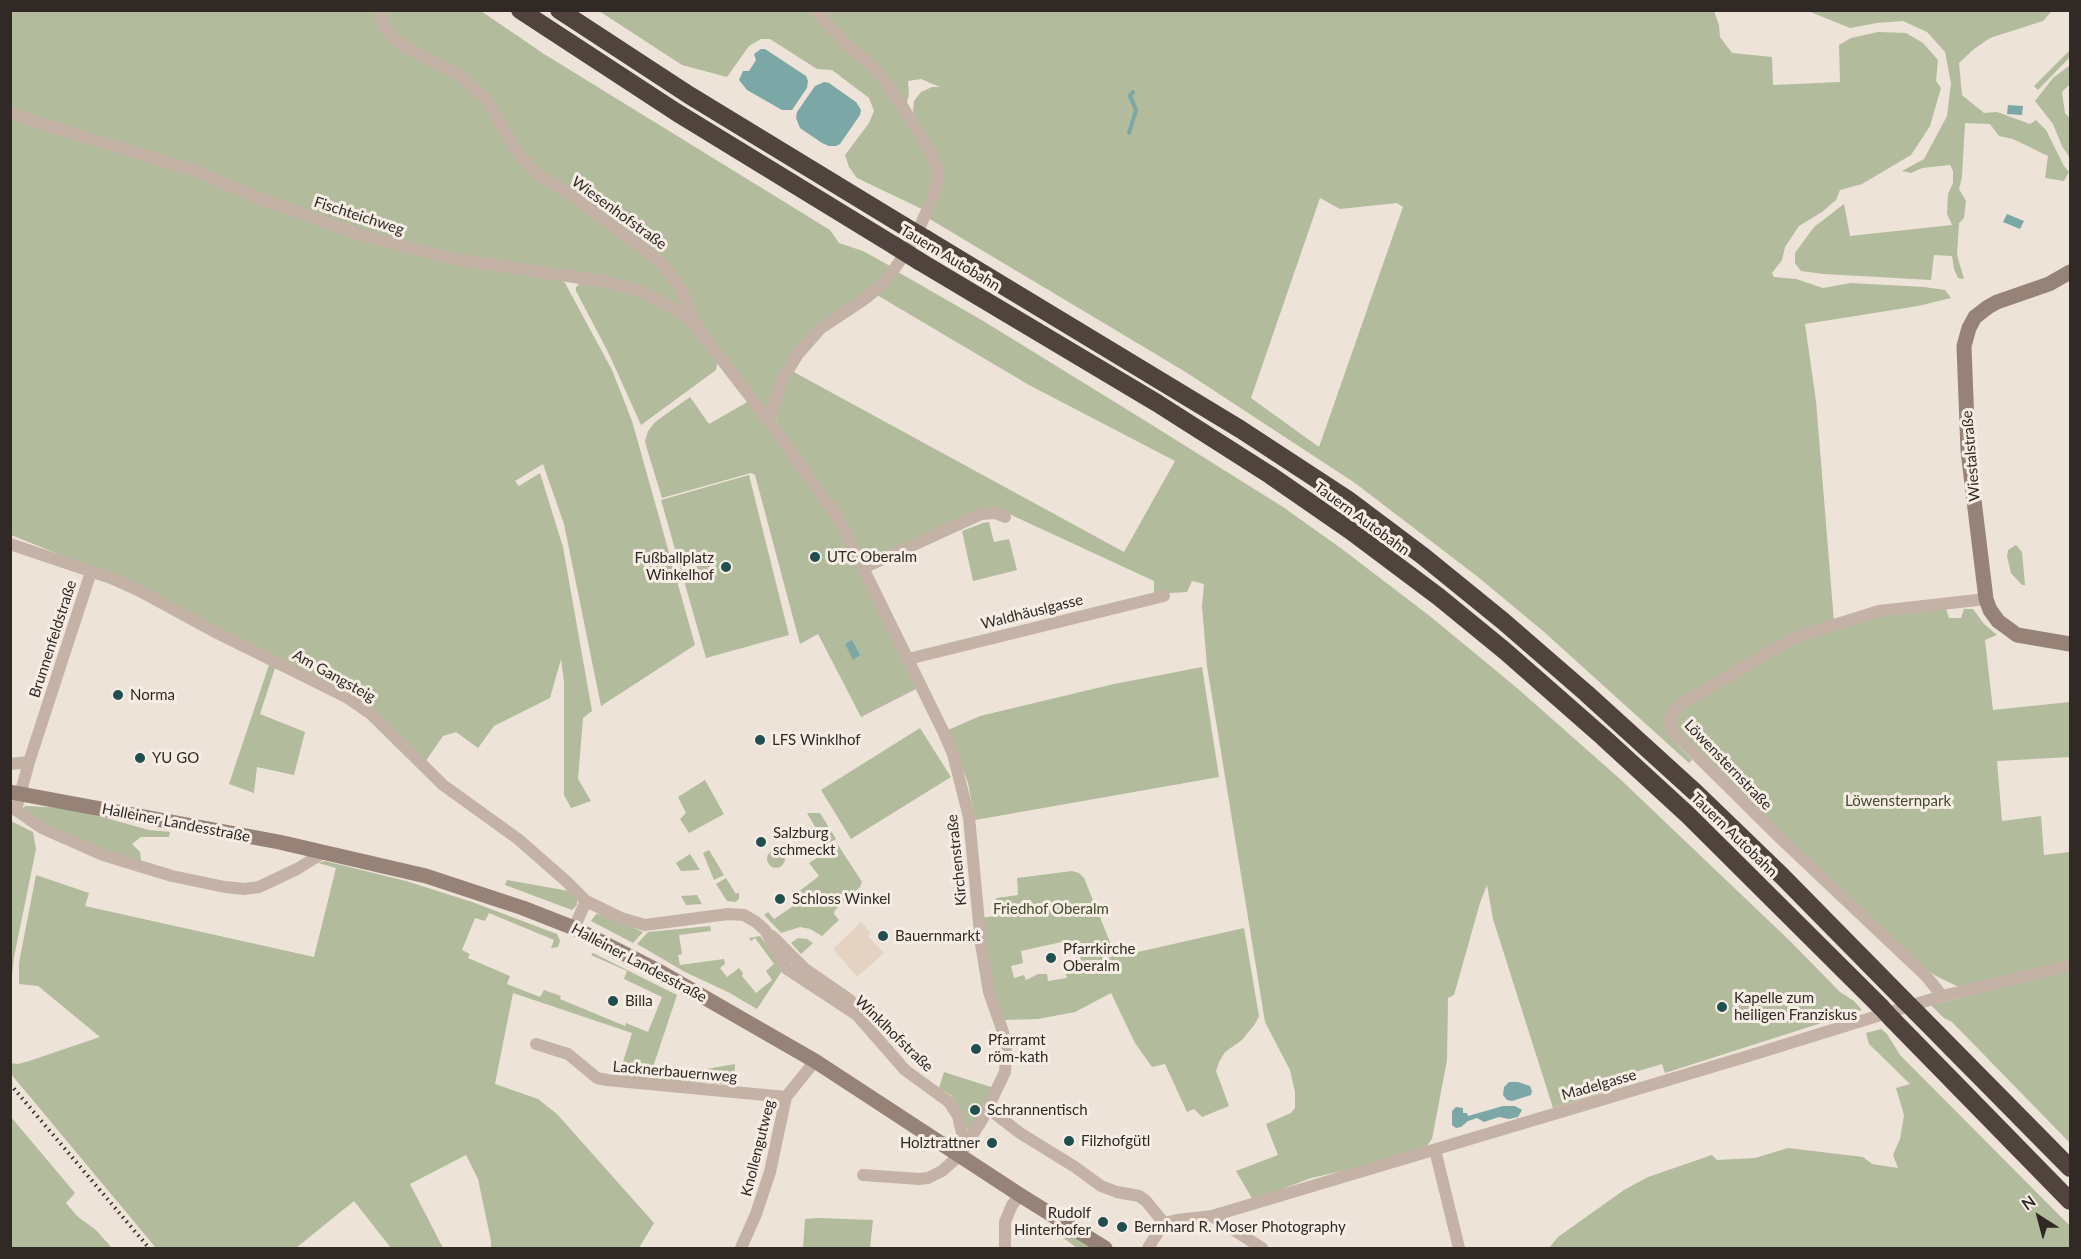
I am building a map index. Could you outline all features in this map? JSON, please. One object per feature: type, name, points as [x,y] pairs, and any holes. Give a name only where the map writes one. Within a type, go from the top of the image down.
[{"type":"highway","name":"Tauern Autobahn","points":[[520,10],[686,118],[1157,403],[1270,475],[1351,531],[1439,597],[1568,706],[1688,815],[2070,1201]]},
{"type":"highway","name":"Tauern Autobahn","points":[[559,10],[699,102],[1239,429],[1347,500],[1423,556],[1569,679],[1696,793],[1782,876],[2070,1168]]},
{"type":"main road","name":"Wiestalstraße","points":[[2070,272],[2049,284],[1988,307],[1975,317],[1964,346],[1968,451],[1986,599],[1998,621],[2017,635],[2070,644]]},
{"type":"main road","name":"Halleiner Landesstraße","points":[[15,793],[324,852],[426,876],[470,889],[574,928],[662,973],[815,1061],[962,1151],[1020,1195],[1105,1248]]},
{"type":"street","name":"Wiesenhofstraße","points":[[379,10],[387,31],[403,46],[459,74],[487,100],[517,152],[537,174],[580,201],[663,264],[681,289],[699,330],[769,421],[839,519],[863,568]]},
{"type":"street","points":[[769,421],[782,380],[798,354],[821,328],[862,301],[891,274],[914,240],[936,190],[938,172],[933,156],[896,96],[874,67],[846,44],[815,10]]},
{"type":"street","name":"Fischteichweg","points":[[10,112],[194,170],[254,196],[361,235],[455,259],[607,282],[642,292],[682,313],[699,330]]},
{"type":"street","points":[[863,568],[981,514],[994,513],[1005,517]]},
{"type":"street","name":"Brunnenfeldstraße","points":[[10,544],[91,572],[29,762],[15,793]]},
{"type":"street","name":"Kirchenstraße","points":[[863,568],[953,754],[969,817],[981,944],[989,992],[1003,1032],[1006,1052],[1005,1072],[989,1109],[962,1151],[942,1171],[928,1178],[919,1179],[863,1175]]},
{"type":"street","name":"Am Gangsteig","points":[[91,572],[111,578],[146,594],[217,633],[348,698],[371,714],[443,785],[518,839],[586,901]]},
{"type":"street","name":"Waldhäuslgasse","points":[[908,659],[1164,596]]},
{"type":"street","name":"Löwensternstraße","points":[[1942,996],[1927,977],[1772,831],[1672,732],[1670,720],[1682,703],[1789,641],[1808,633],[1879,611],[1986,599]]},
{"type":"street","points":[[10,764],[29,762]]},
{"type":"street","points":[[15,793],[16,810],[42,828],[103,855],[196,882],[244,889],[259,887],[297,869],[324,852]]},
{"type":"street","points":[[574,928],[586,901]]},
{"type":"street","name":"Winklhofstraße","points":[[586,901],[621,918],[645,926],[728,914],[744,915],[756,922],[765,930],[787,969],[856,1015],[905,1070],[949,1102],[958,1116],[962,1151]]},
{"type":"street","name":"Madelgasse","points":[[1164,1224],[1177,1220],[1212,1216],[1942,996],[2070,966]]},
{"type":"street","name":"Lacknerbauernweg","points":[[536,1044],[568,1054],[597,1078],[786,1097]]},
{"type":"street","name":"Knollengutweg","points":[[741,1248],[767,1181],[786,1097],[815,1061]]},
{"type":"street","points":[[989,1109],[1020,1133],[1101,1186],[1138,1196],[1146,1201],[1164,1224],[1148,1248]]},
{"type":"street","points":[[1435,1150],[1459,1248]]},
{"type":"street","points":[[1005,1248],[1005,1222],[1012,1205],[1020,1195]]},
{"type":"street","points":[[1212,1216],[1262,1248]]},
{"type":"green space","points":[[11,11],[481,11],[544,54],[830,230],[839,243],[863,251],[890,266],[880,283],[818,326],[766,409],[687,313],[669,301],[489,260],[383,239],[11,109]]},
{"type":"green space","points":[[599,11],[1714,11],[1720,37],[1732,53],[1772,57],[1773,85],[1840,82],[1839,45],[1851,38],[1878,32],[1906,33],[1923,43],[1938,60],[1936,81],[1941,88],[1930,126],[1911,155],[1862,184],[1840,190],[1836,200],[1799,226],[1785,247],[1782,260],[1772,273],[1774,277],[1796,279],[1823,288],[1851,283],[1924,287],[1945,290],[1951,298],[1918,306],[1805,324],[1816,401],[1834,622],[1786,639],[1677,703],[1668,712],[1665,720],[1666,733],[1692,760],[1689,763],[1543,631],[1478,577],[1355,483],[1184,371],[928,218],[940,195],[942,179],[940,164],[934,150],[915,121],[913,110],[914,101],[921,92],[932,87],[940,87],[921,79],[908,81],[909,94],[906,106],[899,112],[918,136],[931,161],[934,175],[932,194],[924,210],[857,178],[849,167],[845,155],[869,123],[874,111],[869,98],[832,70],[817,69],[770,39],[761,39],[749,46],[727,77],[682,65]],"holes":[[[1320,198],[1340,209],[1397,203],[1403,207],[1319,447],[1251,398]]]},
{"type":"green space","points":[[1808,11],[2052,11],[2043,21],[1990,38],[1959,63],[1962,95],[1984,113],[1997,112],[2030,124],[2036,120],[2046,130],[2069,172],[2064,181],[2045,178],[2048,156],[2013,139],[1999,136],[1990,124],[1965,123],[1962,177],[1959,189],[1966,201],[1964,218],[1959,223],[1957,255],[1964,279],[1958,278],[1952,256],[1934,255],[1931,280],[1824,274],[1801,271],[1795,263],[1795,253],[1814,227],[1844,204],[1850,236],[1952,225],[1947,214],[1948,194],[1953,183],[1953,171],[1950,165],[1922,168],[1911,173],[1902,171],[1924,159],[1947,116],[1951,83],[1945,52],[1927,32],[1903,21],[1850,28]]},
{"type":"green space","points":[[2070,50],[2070,57],[2038,90],[2034,86]]},
{"type":"green space","points":[[2070,65],[2070,84],[2062,92],[2065,113],[2070,118],[2070,158],[2053,124],[2035,101],[2053,78]]},
{"type":"green space","points":[[10,117],[184,170],[326,227],[560,279],[565,283],[612,370],[632,421],[695,645],[601,706],[564,524],[543,464],[515,481],[519,486],[540,473],[563,547],[592,711],[583,718],[578,779],[591,801],[571,808],[564,795],[564,682],[561,659],[550,698],[494,726],[478,748],[456,732],[443,736],[425,762],[374,711],[56,553],[11,535]]},
{"type":"green space","points":[[898,272],[985,322],[1283,507],[1431,617],[1517,688],[1620,779],[1790,941],[1840,992],[1854,1001],[1862,1010],[1665,1073],[1662,1064],[1625,1075],[1628,1085],[1553,1108],[1493,919],[1487,885],[1454,995],[1448,998],[1447,1060],[1432,1139],[1426,1147],[1311,1178],[1253,1200],[1236,1171],[1278,1155],[1266,1124],[1291,1113],[1295,1108],[1295,1092],[1290,1070],[1265,1022],[1207,666],[1202,606],[1204,584],[1192,581],[1187,592],[1154,594],[1154,581],[994,507],[867,563],[778,428],[777,407],[792,371],[1124,552],[1175,461],[1029,385],[877,295]]},
{"type":"green space","points":[[581,282],[644,295],[670,310],[690,326],[715,357],[716,370],[641,425],[608,352],[576,291],[576,287]]},
{"type":"green space","name":"UTC Oberalm","points":[[690,397],[709,424],[749,401],[832,516],[916,689],[861,717],[818,634],[800,644],[755,475],[751,473],[662,498],[645,441],[648,431],[655,422]]},
{"type":"green space","name":"Fußballplatz Winkelhof","points":[[749,475],[789,635],[706,658],[661,500]]},
{"type":"green space","points":[[989,522],[994,542],[1009,539],[1017,570],[973,581],[962,531]]},
{"type":"green space","points":[[2016,545],[2022,552],[2025,585],[2022,585],[2011,573],[2007,556],[2008,550]]},
{"type":"green space","name":"Löwensternpark","points":[[1946,609],[1949,618],[1961,618],[1964,609],[1973,609],[1984,624],[1997,635],[1985,640],[1993,710],[2070,702],[2070,757],[1997,761],[2002,821],[2041,816],[2044,855],[2070,852],[2070,962],[1961,988],[1936,976],[1922,966],[1763,815],[1676,728],[1675,716],[1680,710],[1797,641],[1879,615]]},
{"type":"green space","points":[[270,662],[276,665],[260,714],[305,732],[294,775],[257,767],[254,793],[229,784]]},
{"type":"green space","points":[[1202,667],[1219,777],[975,820],[968,783],[948,730],[980,716],[1114,684]]},
{"type":"green space","points":[[920,728],[951,777],[851,839],[821,790]]},
{"type":"green space","points":[[705,780],[724,814],[689,833],[680,819],[686,813],[678,797]]},
{"type":"green space","points":[[25,806],[70,808],[149,830],[170,832],[169,837],[141,837],[132,844],[140,852],[141,860],[138,862],[100,849],[48,825],[23,809]]},
{"type":"green space","points":[[807,813],[820,813],[836,839],[826,845]]},
{"type":"green space","points":[[11,821],[33,832],[36,849],[14,957],[11,985]]},
{"type":"green space","points":[[838,845],[862,882],[860,887],[835,910],[834,914],[839,920],[822,936],[810,929],[800,927],[781,933],[764,915],[768,912],[774,919],[802,900],[797,893],[819,876],[809,863]]},
{"type":"green space","points":[[709,850],[724,875],[714,880],[703,853]]},
{"type":"green space","points":[[776,850],[782,853],[785,859],[782,865],[776,868],[770,865],[767,859],[770,853]]},
{"type":"green space","points":[[690,854],[700,870],[681,871],[676,863]]},
{"type":"green space","points":[[325,861],[406,881],[472,902],[557,934],[560,941],[558,947],[551,948],[554,940],[489,913],[485,921],[475,918],[462,950],[470,954],[468,958],[510,976],[507,984],[540,997],[544,990],[625,1026],[626,1023],[648,1032],[662,997],[624,979],[627,971],[591,955],[593,953],[677,995],[649,1079],[735,1064],[734,1085],[648,1079],[619,1075],[632,1033],[513,993],[495,1084],[538,1099],[557,1114],[654,1223],[639,1248],[491,1248],[478,1179],[466,1155],[410,1184],[443,1248],[391,1248],[354,1201],[296,1248],[156,1248],[11,1074],[10,1063],[18,1064],[29,1061],[100,1037],[38,986],[19,984],[19,963],[36,875],[89,893],[85,906],[314,957],[336,868],[318,863]]},
{"type":"green space","name":"Friedhof Oberalm","points":[[1072,871],[1079,873],[1084,878],[1116,957],[1244,928],[1259,1016],[1242,1040],[1225,1052],[1216,1071],[1229,1106],[1202,1117],[1194,1109],[1187,1112],[1165,1064],[1152,1067],[1135,1043],[1111,993],[1075,1012],[1038,1019],[1002,1020],[995,996],[982,918],[999,915],[996,898],[1018,895],[1017,878]],"holes":[[[1066,941],[1069,950],[1073,949],[1080,954],[1081,962],[1077,968],[1065,971],[1067,978],[1048,981],[1047,974],[1038,974],[1026,980],[1024,975],[1014,978],[1011,966],[1023,963],[1021,951]]]},
{"type":"green space","points":[[726,878],[736,894],[739,892],[739,899],[735,902],[727,901],[716,884]]},
{"type":"green space","points":[[507,880],[569,891],[577,897],[577,905],[572,910],[505,885]]},
{"type":"green space","points":[[697,895],[702,904],[686,905],[681,896]]},
{"type":"green space","points":[[596,914],[643,932],[633,943],[591,921]]},
{"type":"green space","points":[[710,926],[711,931],[679,935],[682,954],[678,955],[680,965],[724,959],[725,964],[720,968],[727,977],[739,968],[743,973],[742,976],[756,993],[772,980],[766,971],[774,964],[755,938],[751,941],[749,938],[760,936],[784,968],[757,1009],[637,944],[648,932]]},
{"type":"green space","points":[[798,938],[807,939],[813,943],[801,954],[791,943]]},
{"type":"green space","points":[[2070,970],[2070,1143],[1952,1022],[1944,1018],[1931,1005]]},
{"type":"green space","points":[[1881,1029],[1887,1034],[1900,1055],[2070,1226],[2070,1248],[1549,1248],[1558,1237],[1624,1190],[1648,1177],[1712,1155],[1717,1160],[1755,1158],[1788,1148],[1863,1157],[1872,1164],[1898,1168],[1893,1155],[1900,1139],[1904,1115],[1896,1088],[1910,1084],[1869,1044],[1866,1033]]},
{"type":"green space","points":[[944,1072],[994,1088],[974,1127],[969,1130],[952,1096],[939,1088]]},
{"type":"green space","points":[[11,1117],[75,1193],[66,1203],[112,1248],[11,1248]]},
{"type":"green space","points":[[805,1219],[873,1220],[870,1248],[803,1248]]},
{"type":"green space","points":[[1052,1222],[1093,1248],[1077,1248],[1049,1227]]},
{"type":"shaded area","points":[[861,922],[871,933],[868,936],[884,953],[857,977],[833,949]]},
{"type":"water","points":[[765,49],[806,76],[807,88],[792,110],[782,110],[747,90],[739,80],[743,71],[749,71],[756,60],[754,54]]},
{"type":"water","points":[[824,82],[829,83],[856,102],[861,110],[840,144],[836,146],[822,143],[800,128],[796,118],[797,112],[815,86]]},
{"type":"water","points":[[2008,105],[2023,106],[2022,115],[2007,114]]},
{"type":"water","points":[[2007,214],[2024,221],[2020,229],[2003,222]]},
{"type":"water","points":[[852,640],[860,655],[853,660],[845,644]]},
{"type":"water","points":[[1509,1082],[1530,1086],[1531,1095],[1512,1101],[1507,1100],[1503,1095],[1504,1087]]},
{"type":"water","points":[[1503,1106],[1515,1106],[1522,1110],[1518,1117],[1509,1119],[1499,1117],[1484,1122],[1477,1118],[1461,1127],[1456,1128],[1452,1125],[1452,1111],[1456,1107],[1463,1108],[1463,1113],[1467,1113],[1468,1116]]},
{"type":"waterway","points":[[1129,133],[1136,110],[1130,96],[1133,92]]},
{"type":"railway","points":[[10,1084],[149,1248]]},
{"type":"place","name":"UTC Oberalm","points":[[815,557]]},
{"type":"place","name":"Fußballplatz Winkelhof","points":[[726,567]]},
{"type":"place","name":"Norma","points":[[118,695]]},
{"type":"place","name":"LFS Winklhof","points":[[760,740]]},
{"type":"place","name":"YU GO","points":[[140,758]]},
{"type":"place","name":"Salzburg schmeckt","points":[[761,842]]},
{"type":"place","name":"Schloss Winkel","points":[[780,899]]},
{"type":"place","name":"Bauernmarkt","points":[[883,936]]},
{"type":"place","name":"Pfarrkirche Oberalm","points":[[1051,958]]},
{"type":"place","name":"Billa","points":[[613,1001]]},
{"type":"place","name":"Kapelle zum heiligen Franziskus","points":[[1722,1007]]},
{"type":"place","name":"Pfarramt röm-kath","points":[[976,1049]]},
{"type":"place","name":"Schrannentisch","points":[[975,1110]]},
{"type":"place","name":"Filzhofgütl","points":[[1069,1141]]},
{"type":"place","name":"Holztrattner","points":[[992,1143]]},
{"type":"place","name":"Rudolf Hinterhofer","points":[[1103,1222]]},
{"type":"place","name":"Bernhard R. Moser Photography","points":[[1122,1227]]}]
